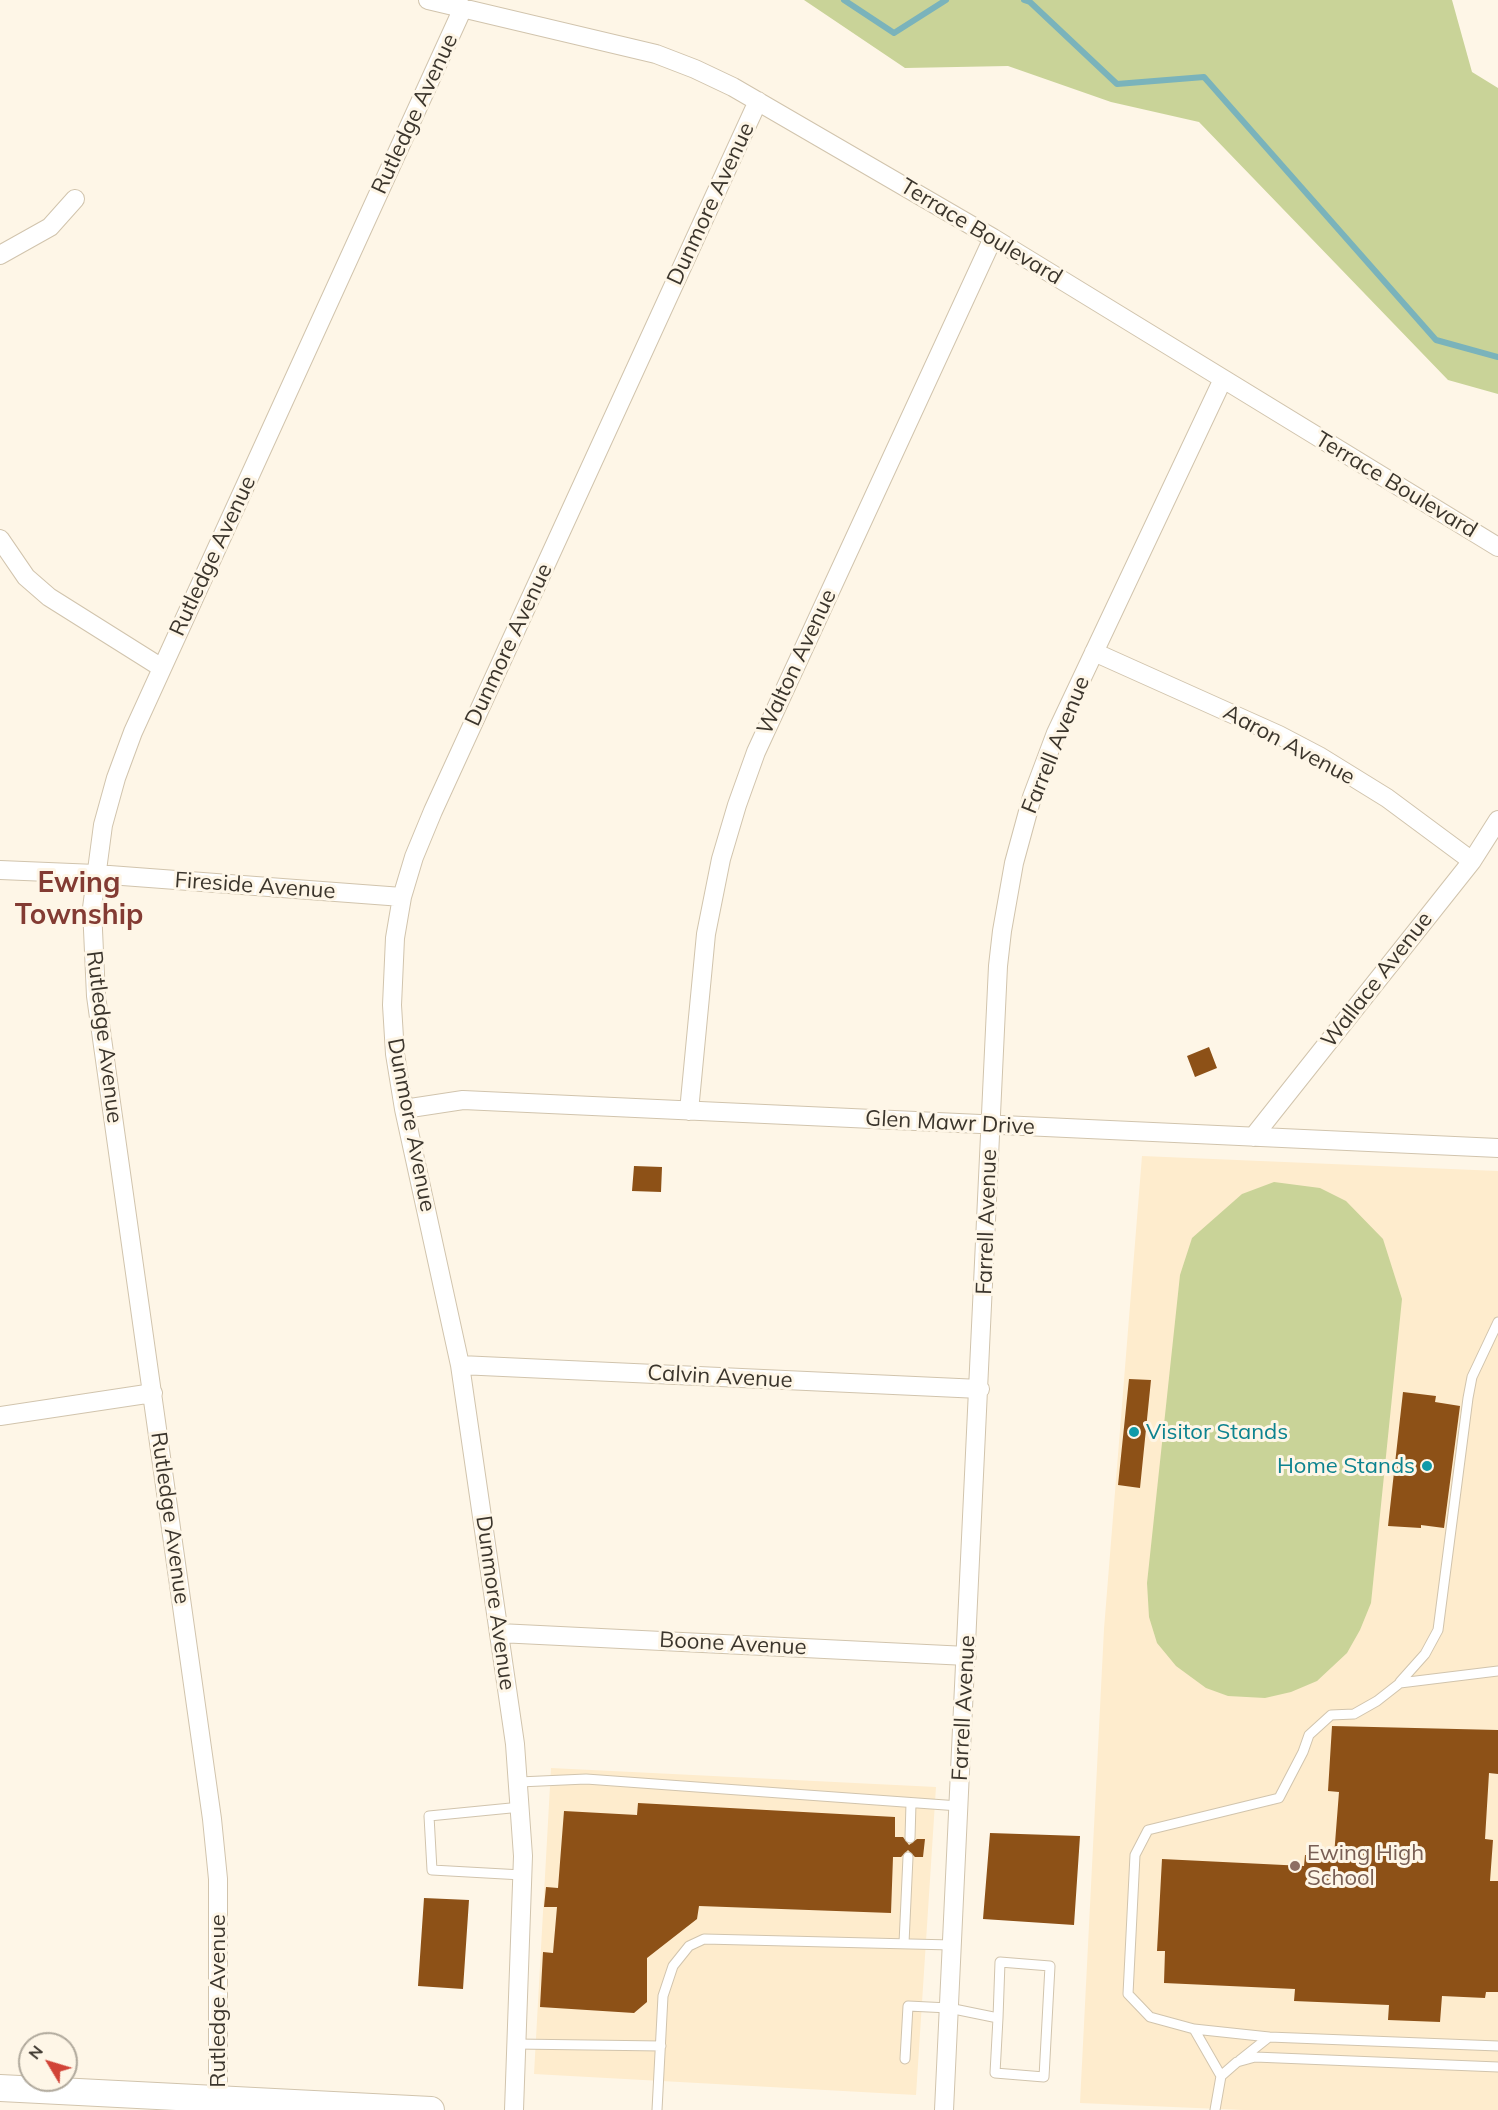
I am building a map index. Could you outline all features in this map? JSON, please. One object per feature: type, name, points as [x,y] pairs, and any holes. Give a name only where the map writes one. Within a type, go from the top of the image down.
[{"type":"main road","points":[[0,2088],[431,2110]]},
{"type":"street","name":"Terrace Boulevard","points":[[428,0],[656,54],[695,69],[758,101],[993,238],[1498,547]]},
{"type":"street","name":"Rutledge Avenue","points":[[218,2099],[218,1879],[212,1819],[96,996],[92,931],[96,874],[104,825],[116,778],[162,668],[463,8]]},
{"type":"street","name":"Dunmore Avenue","points":[[514,2110],[522,1875],[519,1782],[500,1633],[460,1365],[404,1109],[395,1054],[392,1005],[393,960],[402,897],[414,857],[433,812],[758,101]]},
{"type":"street","points":[[0,255],[50,227],[63,216],[75,199]]},
{"type":"street","name":"Walton Avenue","points":[[689,1111],[706,934],[721,859],[736,805],[756,752],[993,238]]},
{"type":"street","name":"Farrell Avenue","points":[[944,2110],[980,1389],[998,966],[1014,863],[1032,797],[1056,733],[1223,380]]},
{"type":"street","points":[[0,539],[26,577],[49,597],[162,668]]},
{"type":"street","name":"Aaron Avenue","points":[[1094,652],[1279,735],[1319,756],[1387,798],[1472,861]]},
{"type":"street","name":"Wallace Avenue","points":[[1253,1137],[1472,861],[1498,820]]},
{"type":"street","name":"Fireside Avenue","points":[[0,870],[96,874],[402,897]]},
{"type":"street","name":"Glen Mawr Drive","points":[[404,1109],[428,1103],[463,1100],[1498,1149]]},
{"type":"street","name":"Calvin Avenue","points":[[460,1365],[980,1389]]},
{"type":"street","points":[[0,1416],[153,1393]]},
{"type":"street","name":"Boone Avenue","points":[[500,1633],[967,1656]]},
{"type":"lane","points":[[1498,1322],[1472,1377],[1438,1630],[1425,1654],[1400,1683],[1377,1701],[1354,1714],[1332,1715],[1309,1735],[1303,1752],[1279,1798],[1148,1830],[1135,1856],[1128,1994],[1150,2017],[1194,2029],[1269,2037],[1498,2046]]},
{"type":"lane","points":[[1400,1683],[1498,1671]]},
{"type":"lane","points":[[519,1782],[586,1779],[959,1806]]},
{"type":"lane","points":[[910,1838],[911,1803]]},
{"type":"lane","points":[[521,1807],[429,1816],[432,1870],[522,1875]]},
{"type":"lane","points":[[904,1943],[908,1857]]},
{"type":"lane","points":[[657,2110],[663,1996],[672,1966],[689,1946],[704,1939],[952,1945]]},
{"type":"lane","points":[[1000,1962],[1050,1966],[1044,2077],[995,2073],[998,2018],[1000,1962]]},
{"type":"lane","points":[[905,2059],[908,2006],[949,2008],[998,2018]]},
{"type":"lane","points":[[1194,2029],[1221,2076]]},
{"type":"lane","points":[[1215,2110],[1221,2076],[1269,2037]]},
{"type":"lane","points":[[516,2044],[661,2046]]},
{"type":"lane","points":[[1237,2062],[1255,2057],[1498,2067]]},
{"type":"shaded area","name":"Ewing High School","points":[[1142,1156],[1498,1171],[1498,2110],[1243,2110],[1080,2103],[1104,1629]]},
{"type":"shaded area","points":[[551,1768],[936,1787],[916,2095],[534,2074]]},
{"type":"green space","points":[[804,0],[1452,0],[1472,72],[1498,88],[1498,394],[1448,380],[1199,122],[1111,102],[1008,66],[905,68]]},
{"type":"green space","points":[[1274,1182],[1320,1188],[1346,1201],[1383,1239],[1402,1299],[1371,1603],[1347,1653],[1317,1681],[1291,1692],[1265,1698],[1228,1696],[1206,1688],[1176,1666],[1157,1643],[1149,1617],[1147,1583],[1180,1275],[1192,1238],[1242,1194]]},
{"type":"building","points":[[1209,1047],[1217,1068],[1195,1077],[1187,1056]]},
{"type":"building","points":[[634,1166],[662,1167],[661,1192],[632,1191]]},
{"type":"building","name":"Visitor Stands","points":[[1129,1379],[1151,1380],[1140,1488],[1118,1485]]},
{"type":"building","name":"Home Stands","points":[[1403,1392],[1436,1396],[1435,1402],[1460,1406],[1444,1528],[1421,1525],[1421,1528],[1388,1526]]},
{"type":"building","points":[[1332,1726],[1498,1730],[1498,1774],[1489,1773],[1485,1839],[1493,1840],[1490,1881],[1498,1881],[1498,1992],[1486,1992],[1485,1998],[1442,1996],[1440,2022],[1388,2020],[1389,2005],[1294,2001],[1295,1989],[1164,1983],[1165,1951],[1157,1951],[1162,1859],[1304,1866],[1305,1855],[1334,1856],[1339,1792],[1328,1791]]},
{"type":"building","points":[[638,1803],[895,1817],[895,1837],[903,1837],[909,1845],[917,1839],[925,1839],[923,1857],[915,1857],[908,1850],[901,1857],[893,1857],[891,1913],[699,1906],[697,1919],[647,1958],[647,2002],[634,2013],[540,2007],[543,1952],[553,1953],[557,1907],[544,1907],[546,1887],[558,1888],[564,1811],[637,1815]]},
{"type":"building","points":[[990,1833],[1080,1836],[1074,1925],[983,1919]]},
{"type":"building","points":[[424,1898],[469,1900],[463,1989],[418,1986]]},
{"type":"waterway","points":[[844,0],[894,33],[946,0]]},
{"type":"waterway","points":[[1024,0],[1030,2],[1117,84],[1204,77],[1436,340],[1498,357]]},
{"type":"place","name":"Visitor Stands","points":[[1134,1432]]},
{"type":"place","name":"Home Stands","points":[[1427,1466]]},
{"type":"place","name":"Ewing High School","points":[[1295,1866]]},
{"type":"district","name":"Ewing Township","points":[[79,900]]}]
